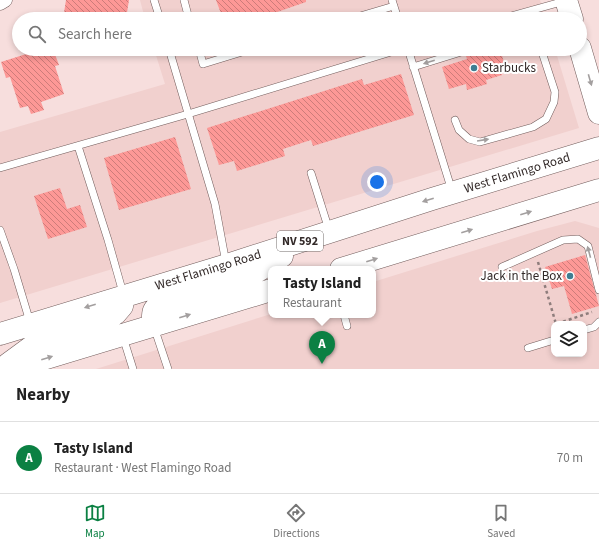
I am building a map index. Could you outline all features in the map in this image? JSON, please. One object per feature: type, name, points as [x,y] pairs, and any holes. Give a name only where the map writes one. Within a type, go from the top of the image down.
[{"type":"main road","points":[[566,0],[570,12]]},
{"type":"main road","points":[[582,56],[599,113]]},
{"type":"main road","name":"West Flamingo Road","points":[[0,334],[227,265],[321,234],[599,148]]},
{"type":"main road","points":[[351,266],[599,190]]},
{"type":"main road","points":[[153,326],[152,312],[162,303],[251,275],[321,234]]},
{"type":"main road","points":[[10,369],[268,291]]},
{"type":"main road","points":[[0,369],[38,342],[105,321],[116,313],[122,306],[124,296]]},
{"type":"street","points":[[0,3],[5,0]]},
{"type":"lane","points":[[154,0],[158,12]]},
{"type":"lane","points":[[184,0],[188,12]]},
{"type":"lane","points":[[524,12],[566,0]]},
{"type":"lane","points":[[369,12],[393,3]]},
{"type":"lane","points":[[171,56],[215,204],[227,265]]},
{"type":"lane","points":[[201,56],[203,64],[229,56]]},
{"type":"lane","points":[[0,168],[188,114],[379,56]]},
{"type":"lane","points":[[410,56],[453,193]]},
{"type":"lane","points":[[413,67],[448,56]]},
{"type":"lane","points":[[455,120],[459,130],[469,139],[480,142],[533,127],[546,119],[554,102],[555,92],[543,56]]},
{"type":"lane","points":[[78,146],[124,296]]},
{"type":"lane","points":[[311,173],[321,234]]},
{"type":"lane","points":[[0,230],[31,324]]},
{"type":"lane","points":[[502,267],[563,240],[578,239],[588,246],[599,290]]},
{"type":"lane","points":[[345,318],[347,326]]},
{"type":"lane","points":[[587,329],[599,322]]},
{"type":"lane","points":[[153,326],[168,369]]},
{"type":"lane","points":[[123,335],[133,369]]},
{"type":"lane","points":[[528,348],[551,341]]},
{"type":"path","points":[[538,261],[556,324],[592,312]]},
{"type":"shaded area","points":[[140,0],[540,0],[544,12],[143,12]]},
{"type":"shaded area","points":[[156,56],[557,56],[579,128],[0,303],[0,132],[165,84]]},
{"type":"shaded area","points":[[575,221],[599,228],[599,369],[96,369],[268,315],[268,318],[376,318],[376,281],[537,231]]},
{"type":"building","points":[[66,0],[129,0],[127,12],[64,12]]},
{"type":"building","points":[[216,0],[306,0],[306,2],[277,12],[220,12]]},
{"type":"building","points":[[20,56],[56,56],[59,65],[55,66],[64,94],[41,102],[44,110],[31,114],[28,106],[20,108],[10,77],[6,78],[1,62]]},
{"type":"building","name":"Starbucks","points":[[466,56],[502,56],[506,69],[503,70],[504,73],[502,75],[486,80],[487,84],[467,90],[466,84],[449,89],[442,67],[467,59]]},
{"type":"building","points":[[401,74],[414,115],[313,146],[311,140],[283,149],[285,156],[237,171],[234,161],[219,165],[207,128],[362,79],[364,85]]},
{"type":"building","points":[[175,137],[191,189],[119,210],[104,158]]},
{"type":"building","points":[[60,188],[67,209],[80,205],[87,227],[48,239],[34,196]]},
{"type":"building","name":"Jack in the Box","points":[[585,255],[599,306],[572,314],[564,286],[552,289],[545,267]]},
{"type":"place","name":"Starbucks","points":[[474,68]]},
{"type":"place","name":"Jack in the Box","points":[[570,276]]},
{"type":"place","name":"Tasty Island","points":[[322,364]]}]
